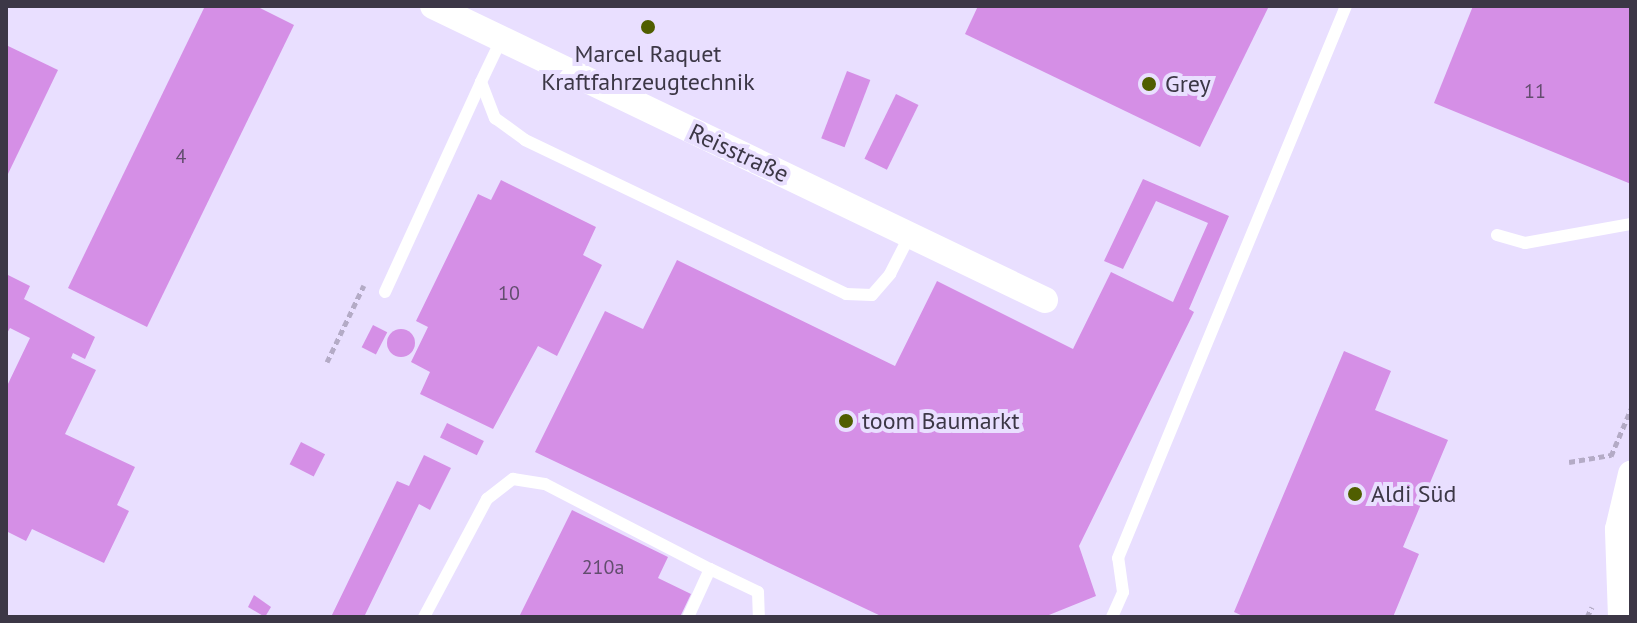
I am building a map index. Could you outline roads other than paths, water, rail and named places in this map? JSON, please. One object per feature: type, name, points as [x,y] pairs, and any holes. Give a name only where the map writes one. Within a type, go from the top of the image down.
[{"type":"street","name":"Reisstraße","points":[[433,6],[459,12],[501,40],[1045,300]]},
{"type":"street","points":[[1621,617],[1618,529],[1626,463]]},
{"type":"lane","points":[[1112,617],[1123,592],[1118,558],[1346,6]]},
{"type":"lane","points":[[385,292],[501,40]]},
{"type":"lane","points":[[481,82],[495,118],[525,140],[846,294],[872,295],[890,274],[910,235]]},
{"type":"lane","points":[[1497,235],[1525,243],[1631,224]]},
{"type":"lane","points":[[424,617],[487,499],[513,479],[545,484],[758,592],[759,617]]},
{"type":"lane","points":[[688,617],[710,569]]},
{"type":"place","name":"Marcel Raquet Kraftfahrzeugtechnik","points":[[648,27]]},
{"type":"place","name":"Grey","points":[[1149,84]]},
{"type":"place","name":"toom Baumarkt","points":[[846,421]]},
{"type":"place","name":"Aldi Süd","points":[[1355,494]]}]
